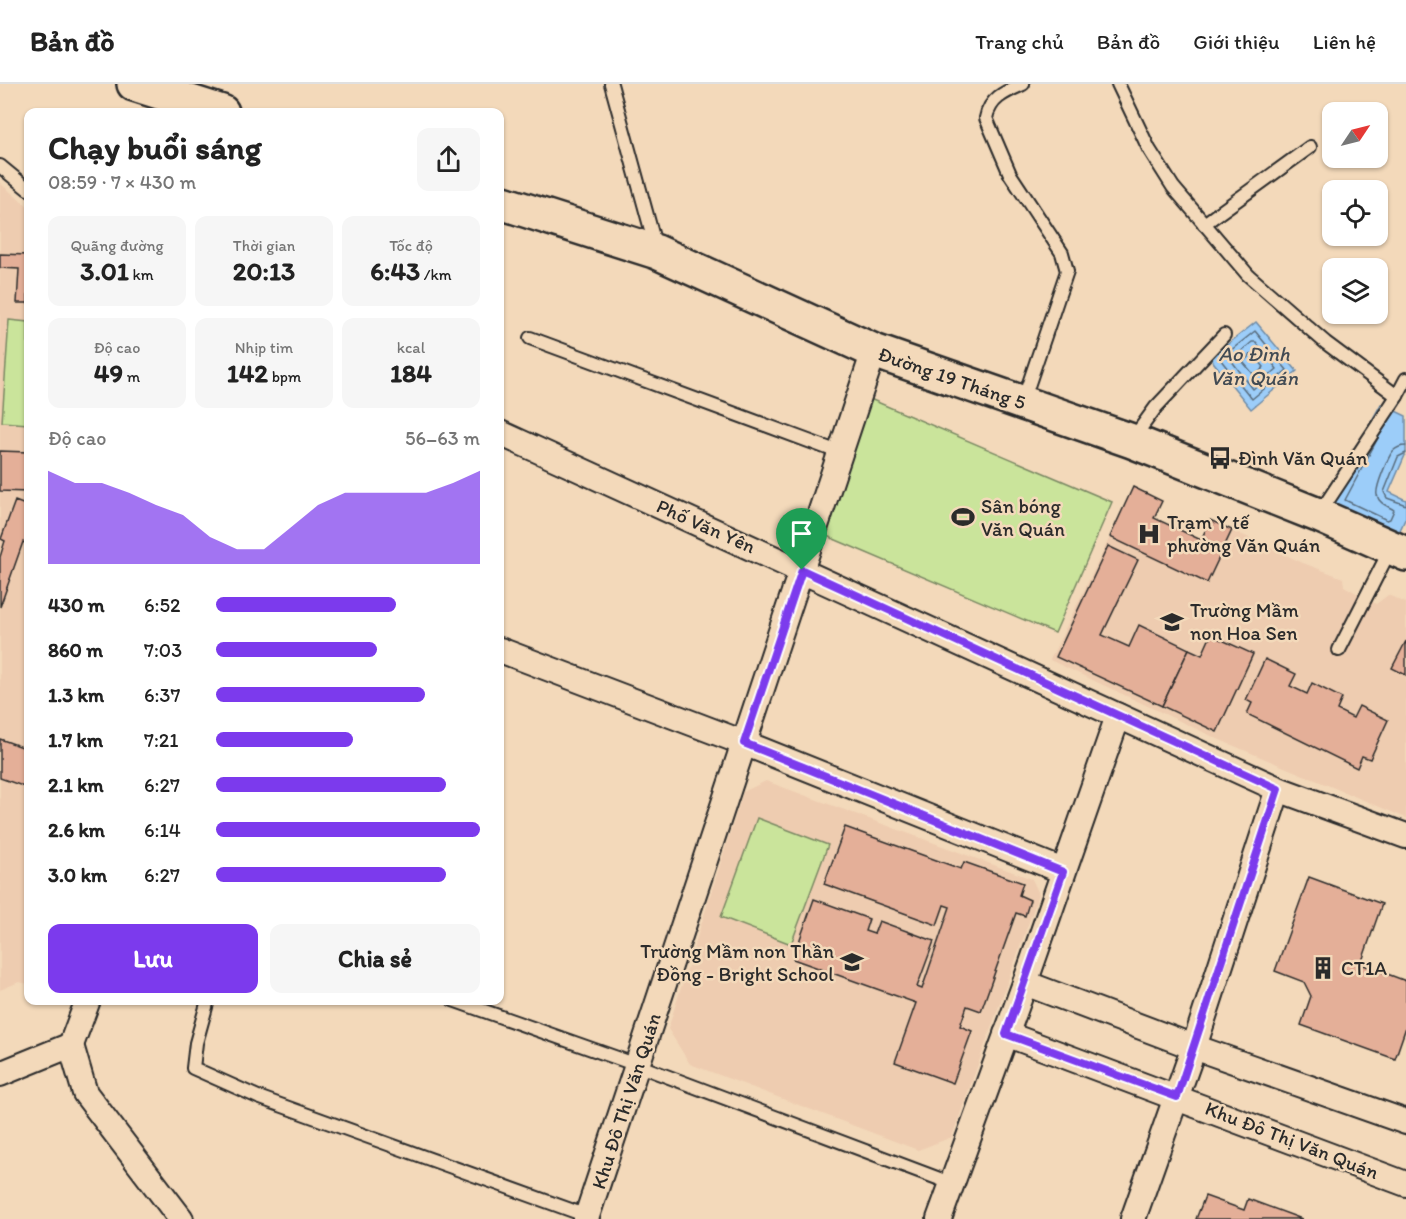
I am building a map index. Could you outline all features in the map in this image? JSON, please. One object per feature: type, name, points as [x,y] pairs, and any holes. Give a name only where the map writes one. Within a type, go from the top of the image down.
[{"type":"street","points":[[155,91],[209,108]]},
{"type":"street","name":"Đường 19 Tháng 5","points":[[504,203],[657,252],[874,351],[1132,441],[1318,515],[1399,551]]},
{"type":"street","name":"Khu Đô Thị Văn Quán","points":[[590,1218],[638,1065],[874,351]]},
{"type":"street","name":"Phố Văn Yên","points":[[504,436],[1278,789],[1406,836]]},
{"type":"street","points":[[504,652],[744,743],[1063,872]]},
{"type":"street","points":[[939,1219],[1118,716]]},
{"type":"street","points":[[1133,1219],[1194,1047],[1278,789]]},
{"type":"street","points":[[1025,982],[1194,1047],[1406,1122]]},
{"type":"street","points":[[86,1005],[71,1045],[85,1093],[181,1219]]},
{"type":"street","name":"Khu Đô Thị Văn Quán","points":[[1006,1034],[1406,1184]]},
{"type":"street","points":[[0,1074],[71,1045]]},
{"type":"lane","points":[[611,84],[657,252]]},
{"type":"lane","points":[[1022,403],[1067,271],[1062,253],[1010,174],[986,118],[992,103],[999,95],[1023,84]]},
{"type":"lane","points":[[1118,84],[1149,149],[1173,187],[1248,275],[1326,343],[1403,388],[1318,515]]},
{"type":"lane","points":[[1204,224],[1310,147]]},
{"type":"lane","points":[[0,166],[24,186]]},
{"type":"lane","points":[[1132,441],[1156,407],[1224,335]]},
{"type":"lane","points":[[530,338],[841,453]]},
{"type":"lane","points":[[1339,650],[1399,551]]},
{"type":"lane","points":[[207,1005],[196,1043],[193,1068],[258,1096],[590,1218]]},
{"type":"lane","points":[[467,1005],[638,1065],[953,1184]]},
{"type":"shaded area","points":[[0,183],[24,204],[24,983],[19,982],[0,990]]},
{"type":"shaded area","points":[[1232,530],[1303,563],[1343,578],[1344,586],[1376,604],[1388,595],[1406,603],[1406,818],[1220,740],[1050,660],[1110,537],[1207,583]]},
{"type":"shaded area","name":"Trường Mầm non Thần Đồng - Bright School","points":[[766,781],[1032,879],[1039,894],[952,1137],[918,1150],[690,1064],[668,1029],[743,792]]},
{"type":"green space","points":[[9,320],[24,322],[24,424],[2,422]]},
{"type":"green space","name":"Sân bóng Văn Quán","points":[[863,396],[1112,502],[1055,633],[815,531]]},
{"type":"green space","points":[[757,818],[828,845],[791,944],[721,917]]},
{"type":"water","name":"Ao Đình Văn Quán","points":[[1256,322],[1297,371],[1251,409],[1210,358]]},
{"type":"water","points":[[1381,404],[1406,416],[1406,453],[1389,492],[1406,500],[1406,517],[1396,539],[1324,507]]},
{"type":"building","points":[[0,254],[24,255],[24,303],[17,303],[19,269],[0,268]]},
{"type":"building","points":[[0,451],[24,452],[24,492],[0,491]]},
{"type":"building","name":"Trạm Y tế phường Văn Quán","points":[[1133,487],[1162,501],[1154,518],[1201,540],[1210,520],[1232,530],[1207,583],[1110,537]]},
{"type":"building","points":[[15,501],[24,504],[24,542],[0,607],[0,557],[5,541],[1,539]]},
{"type":"building","points":[[1108,546],[1138,560],[1102,635],[1129,647],[1139,625],[1189,649],[1162,706],[1056,657]]},
{"type":"building","points":[[1211,635],[1253,654],[1217,732],[1162,706],[1189,649],[1202,655]]},
{"type":"building","points":[[1406,641],[1406,675],[1392,668]]},
{"type":"building","points":[[1265,659],[1296,674],[1290,686],[1307,694],[1312,683],[1342,698],[1337,710],[1353,718],[1359,706],[1388,720],[1370,759],[1362,756],[1357,768],[1247,714],[1252,703],[1246,700]]},
{"type":"building","points":[[0,739],[24,748],[24,787],[0,778]]},
{"type":"building","points":[[845,827],[961,869],[964,862],[1023,883],[1019,895],[1030,900],[1025,916],[1016,913],[981,1011],[967,1006],[960,1026],[972,1031],[953,1083],[895,1062],[916,1003],[793,959],[814,899],[869,919],[865,931],[874,934],[879,921],[934,941],[917,987],[922,989],[950,907],[944,905],[937,925],[824,884]]},
{"type":"building","name":"CT1A","points":[[1309,877],[1382,904],[1361,964],[1406,981],[1406,1027],[1395,1059],[1301,1025],[1311,996],[1304,982],[1275,971]]},
{"type":"building","points":[[1205,1196],[1244,1210],[1248,1199],[1302,1219],[1196,1219]]},
{"type":"place","name":"Đình Văn Quán","points":[[1220,458]]},
{"type":"place","name":"Sân bóng Văn Quán","points":[[963,517]]},
{"type":"place","name":"Trạm Y tế phường Văn Quán","points":[[1149,534]]},
{"type":"place","name":"Trường Mầm non Hoa Sen","points":[[1172,622]]},
{"type":"place","name":"Trường Mầm non Thần Đồng - Bright School","points":[[852,962]]},
{"type":"place","name":"CT1A","points":[[1323,968]]},
{"type":"route","points":[[802,570],[1278,789],[1177,1097],[1006,1034],[1063,872],[744,743],[802,570]]}]
